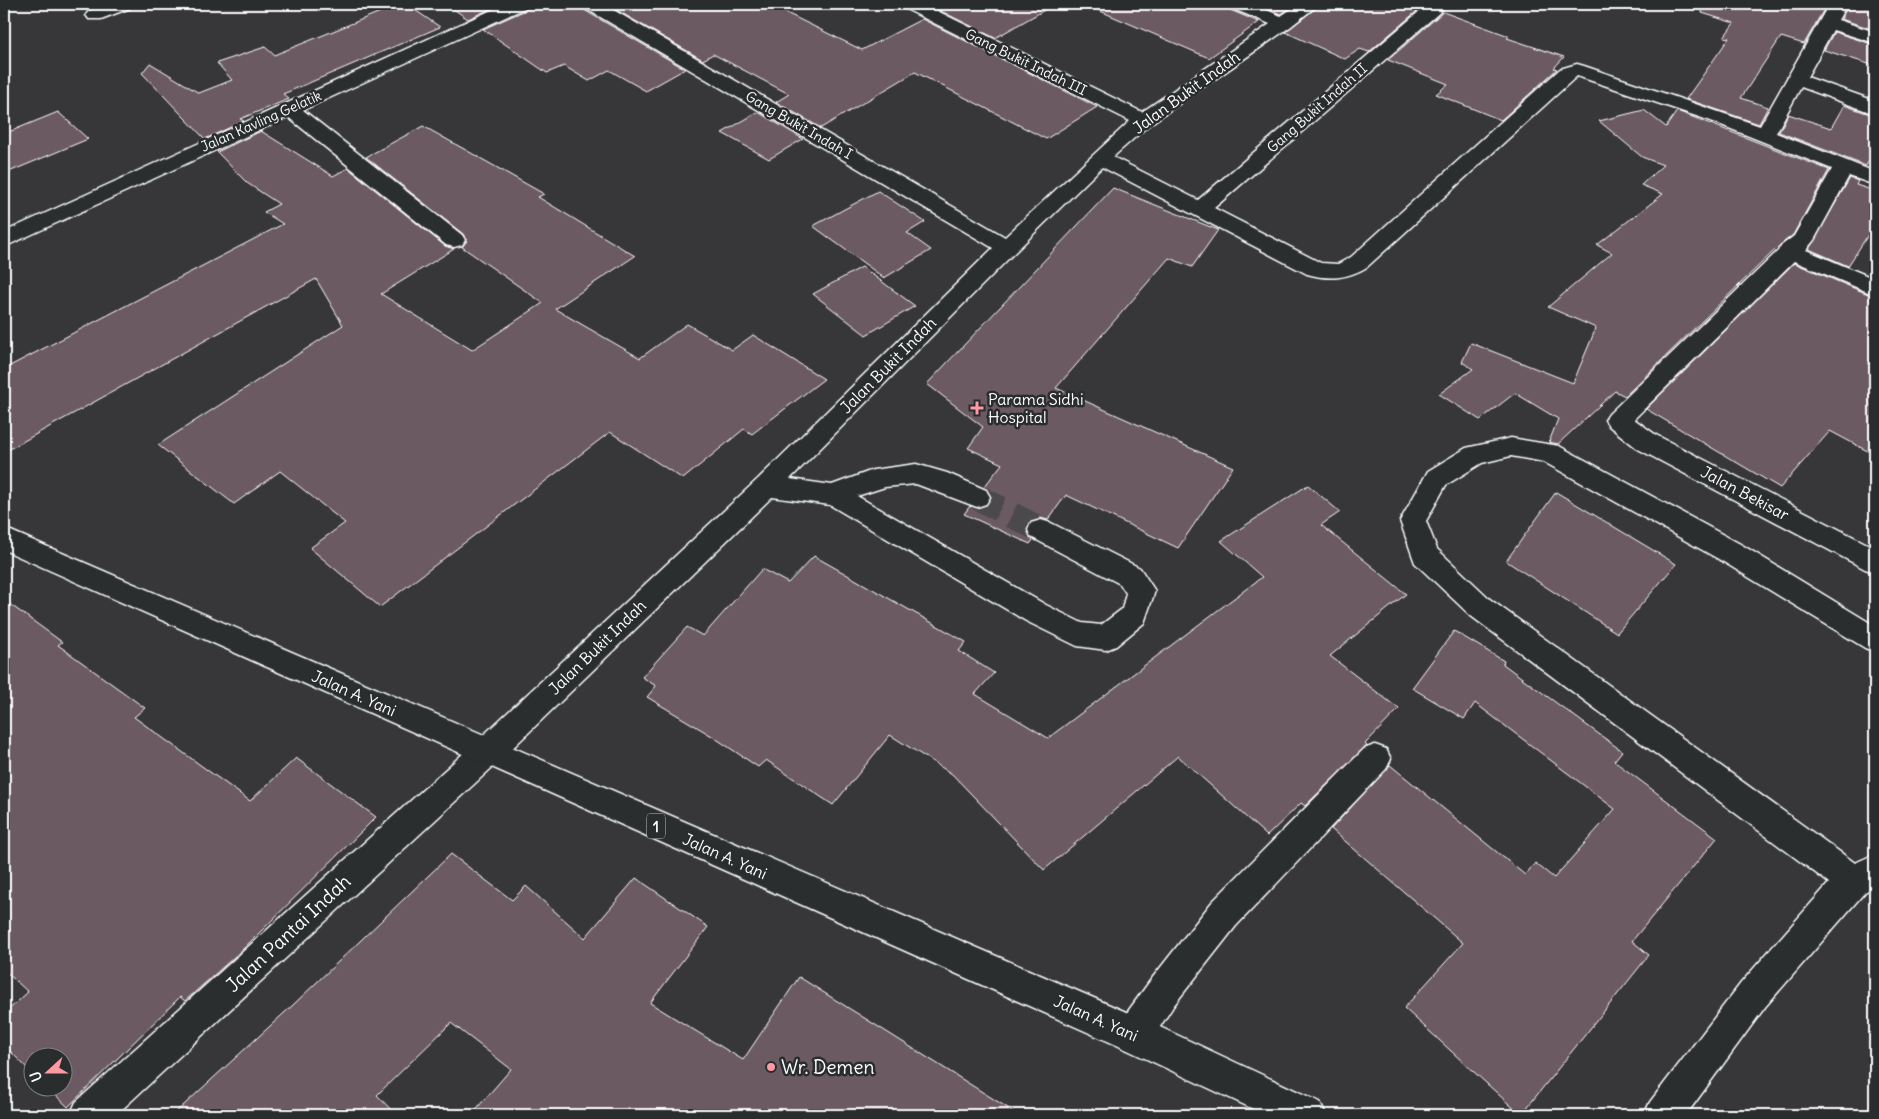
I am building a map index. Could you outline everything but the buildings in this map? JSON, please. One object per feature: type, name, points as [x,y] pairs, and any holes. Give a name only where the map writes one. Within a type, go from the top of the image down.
[{"type":"main road","points":[[95,15],[124,4]]},
{"type":"main road","name":"Jalan Kavling Gelatik","points":[[4,240],[288,108],[520,4]]},
{"type":"main road","name":"Gang Bukit Indah I","points":[[591,4],[1007,247]]},
{"type":"main road","name":"Gang Bukit Indah III","points":[[910,4],[1142,120]]},
{"type":"main road","points":[[1237,4],[1284,23]]},
{"type":"main road","name":"Jalan Bukit Indah","points":[[487,752],[767,486],[1007,247],[1100,158],[1142,120],[1310,4]]},
{"type":"main road","points":[[1764,135],[1838,4]]},
{"type":"main road","name":"Gang Bukit Indah II","points":[[1201,208],[1434,8]]},
{"type":"main road","points":[[1828,22],[1875,38]]},
{"type":"main road","points":[[1100,158],[1326,272],[1340,272],[1359,262],[1571,71],[1584,70],[1764,135],[1875,180]]},
{"type":"main road","points":[[1796,79],[1875,108]]},
{"type":"main road","points":[[288,108],[454,240]]},
{"type":"main road","points":[[1843,168],[1803,240],[1789,251],[1875,288]]},
{"type":"main road","name":"Jalan Bekisar","points":[[1789,251],[1618,420],[1647,442],[1875,562]]},
{"type":"main road","points":[[1663,1115],[1753,995],[1864,875],[1481,608],[1425,555],[1412,521],[1437,478],[1475,455],[1511,447],[1550,453],[1732,553],[1875,640]]},
{"type":"main road","points":[[836,496],[846,488],[864,482],[917,474],[977,497]]},
{"type":"main road","points":[[767,486],[836,496],[1036,614],[1077,634],[1106,638],[1134,615],[1141,591],[1130,576],[1041,530]]},
{"type":"main road","name":"Jalan A. Yani","points":[[4,538],[487,752],[1134,1034],[1307,1115]]},
{"type":"main road","name":"Jalan Pantai Indah","points":[[89,1115],[487,752]]},
{"type":"main road","points":[[1134,1034],[1162,993],[1224,914],[1375,758]]},
{"type":"tunnel","points":[[977,497],[1041,530]]},
{"type":"place","name":"Parama Sidhi Hospital","points":[[977,408]]},
{"type":"place","name":"Wr. Demen","points":[[771,1067]]}]
